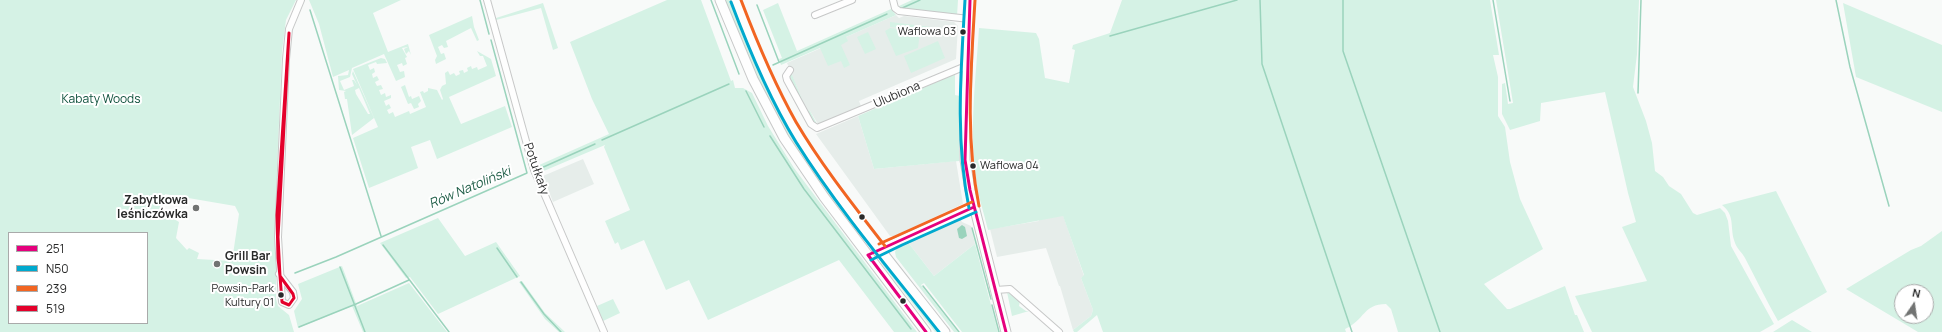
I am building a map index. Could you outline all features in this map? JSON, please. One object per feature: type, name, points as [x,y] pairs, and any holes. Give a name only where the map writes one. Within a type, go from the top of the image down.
[{"type":"main road","points":[[720,0],[753,79],[784,138],[824,197],[926,332]]},
{"type":"main road","points":[[736,0],[770,84],[798,134],[822,170],[894,267],[945,332]]},
{"type":"main road","points":[[970,0],[965,151],[967,176],[1006,332]]},
{"type":"main road","points":[[868,255],[974,207]]},
{"type":"main road","points":[[894,267],[892,252],[900,240]]},
{"type":"street","points":[[280,274],[278,237],[279,170],[287,40],[292,19],[301,0]]},
{"type":"street","name":"Potułkały","points":[[487,0],[534,170],[604,332]]},
{"type":"street","points":[[815,15],[852,0]]},
{"type":"street","points":[[893,0],[895,8],[899,11],[969,19]]},
{"type":"street","name":"Ulubiona","points":[[790,70],[786,76],[787,80],[811,124],[817,128],[961,68],[967,67]]},
{"type":"street","points":[[996,290],[1010,289],[1059,332]]},
{"type":"shaded area","points":[[896,15],[899,18],[904,16],[954,22],[958,26],[956,59],[859,101],[861,106],[818,124],[810,111],[806,109],[787,63]]},
{"type":"shaded area","points":[[858,116],[874,169],[956,161],[963,204],[894,236],[890,236],[816,134]]},
{"type":"shaded area","points":[[583,159],[594,184],[553,202],[543,176]]},
{"type":"shaded area","points":[[1063,215],[1084,276],[1081,278],[1093,310],[1091,316],[1073,330],[1060,286],[1046,248],[997,257],[990,229],[1039,221],[1039,219]]},
{"type":"shaded area","points":[[960,218],[962,222],[971,226],[975,244],[934,276],[907,241]]},
{"type":"shaded area","points":[[962,225],[965,227],[967,236],[962,239],[959,238],[957,229]]},
{"type":"green space","name":"Kabaty Woods","points":[[0,0],[296,0],[286,20],[282,51],[276,193],[276,299],[278,306],[289,315],[294,332],[0,332]],"holes":[[[165,194],[235,206],[239,214],[232,261],[197,259],[199,253],[189,248],[187,250],[176,238],[179,222],[162,212]]]},
{"type":"green space","points":[[309,0],[401,0],[373,13],[388,52],[408,44],[411,55],[409,51],[406,54],[404,49],[408,47],[402,48],[407,57],[405,58],[407,64],[403,66],[402,63],[397,65],[400,72],[404,71],[405,77],[396,81],[384,54],[352,68],[350,77],[340,81],[344,90],[354,86],[352,80],[354,80],[357,85],[352,74],[353,71],[374,118],[352,135],[347,99],[345,99],[344,92],[346,91],[339,90],[338,76],[348,75],[349,70],[333,77],[319,24]],"holes":[[[359,88],[370,114],[368,114],[355,90]]]},
{"type":"green space","points":[[667,0],[701,0],[731,81],[733,80],[735,88],[743,88],[752,93],[768,126],[794,168],[917,332],[894,332],[839,260],[708,320],[689,280],[666,290],[644,240],[621,250],[618,242],[615,244],[605,221],[630,210],[604,147],[605,145],[539,173],[537,166],[609,134],[592,99],[570,42]]},
{"type":"green space","points":[[725,0],[733,0],[767,84],[868,237],[864,241],[807,167],[781,126],[750,66]]},
{"type":"green space","points":[[912,0],[958,0],[957,16],[901,10],[899,6]]},
{"type":"green space","points":[[1122,0],[1490,0],[1499,55],[1493,55],[1498,77],[1498,116],[1505,127],[1510,162],[1520,199],[1543,249],[1484,284],[1507,309],[1565,286],[1575,315],[1577,315],[1584,332],[1398,332],[1391,309],[1386,304],[1378,305],[1368,310],[1357,321],[1345,329],[1346,332],[1103,332],[1097,315],[1077,332],[1074,332],[1073,330],[1091,316],[1093,310],[1081,278],[1084,275],[1063,216],[988,230],[977,185],[973,141],[979,28],[1036,33],[1039,39],[1045,78],[1069,83],[1075,50],[1072,49],[1073,45],[1110,33]]},
{"type":"green space","points":[[1496,0],[1639,0],[1637,54],[1633,87],[1646,121],[1652,143],[1655,171],[1663,177],[1669,186],[1681,194],[1693,213],[1697,215],[1720,208],[1725,213],[1728,221],[1731,246],[1774,324],[1760,332],[1592,332],[1575,296],[1647,281],[1622,227],[1636,222],[1605,92],[1541,103],[1540,121],[1510,130],[1502,114],[1502,84],[1505,83],[1508,104],[1513,103]]},
{"type":"green space","points":[[543,3],[558,48],[553,50],[541,8],[496,20],[496,18]]},
{"type":"green space","points":[[778,3],[797,51],[891,9],[896,15],[846,37],[848,41],[841,45],[850,65],[844,68],[841,61],[828,66],[820,48],[781,65],[779,59],[782,58],[763,10]]},
{"type":"green space","points":[[1843,3],[1942,45],[1942,112],[1856,77]]},
{"type":"green space","points":[[472,16],[479,40],[477,41],[471,28],[446,41],[448,47],[444,48],[442,45],[438,47],[441,54],[444,53],[446,59],[436,64],[435,60],[437,56],[429,35]]},
{"type":"green space","points":[[890,22],[948,29],[947,33],[890,27]]},
{"type":"green space","points":[[890,28],[920,32],[918,48],[896,56],[885,31]]},
{"type":"green space","points":[[868,32],[876,49],[865,54],[857,37]]},
{"type":"green space","points":[[938,41],[945,58],[911,73],[904,56]]},
{"type":"green space","points":[[477,51],[491,59],[496,76],[449,97],[461,124],[505,106],[512,127],[437,159],[430,140],[411,147],[418,168],[369,188],[353,138],[378,127],[353,69],[381,58],[385,59],[387,63],[377,64],[376,62],[368,65],[370,70],[374,68],[375,72],[372,74],[373,78],[377,76],[379,80],[375,82],[377,86],[381,85],[383,89],[379,90],[381,95],[385,93],[386,97],[391,95],[391,98],[384,101],[386,106],[389,104],[391,108],[387,110],[389,114],[393,112],[395,117],[409,111],[410,114],[426,107],[420,92],[423,91],[424,93],[428,91],[428,88],[437,90],[442,100],[440,90],[442,86],[446,84],[445,73],[448,71],[450,75],[454,73],[456,76],[460,74],[459,71],[463,70],[464,73],[468,71],[467,68],[471,66],[472,69],[477,67],[478,70],[487,66],[483,56],[480,56]]},
{"type":"green space","points":[[791,72],[806,109],[810,111],[817,124],[826,120],[826,122],[820,125],[813,123],[788,77]]},
{"type":"green space","points":[[955,74],[955,95],[960,96],[959,161],[874,169],[858,116]]},
{"type":"green space","points":[[405,85],[409,97],[411,96],[412,99],[419,96],[421,101],[418,104],[419,107],[414,109],[411,103],[408,104],[401,87]]},
{"type":"green space","points":[[1776,191],[1827,292],[1778,321],[1745,258],[1735,243],[1729,213],[1722,205]]},
{"type":"green space","points":[[438,218],[465,256],[496,242],[520,276],[438,314],[410,277],[406,278],[380,243]]},
{"type":"green space","points":[[1942,231],[1942,332],[1918,332],[1905,324],[1934,324],[1934,284],[1894,284],[1894,318],[1846,289],[1911,250],[1921,246]]},
{"type":"green space","points":[[907,241],[934,276],[975,244],[998,332],[962,332],[924,283],[921,285],[958,332],[954,332],[896,257],[895,252],[898,245]]},
{"type":"green space","points":[[881,257],[941,332],[935,332],[881,263]]},
{"type":"green space","points":[[342,266],[357,306],[409,283],[447,332],[363,332],[352,306],[298,328],[294,311],[302,299],[298,284]]},
{"type":"green space","points":[[522,281],[545,313],[565,332],[559,332],[545,319],[519,282]]},
{"type":"green space","points":[[1007,292],[1020,301],[1019,306],[1026,311],[1029,311],[1012,316]]},
{"type":"green space","points":[[613,299],[620,313],[603,321],[597,306]]},
{"type":"green space","points":[[1792,320],[1812,332],[1773,332]]},
{"type":"waterway","name":"Rów Natoliński","points":[[480,0],[489,34]]},
{"type":"waterway","points":[[711,0],[739,74]]},
{"type":"waterway","points":[[900,9],[920,0]]},
{"type":"waterway","points":[[1110,36],[1237,0]]},
{"type":"waterway","points":[[1260,0],[1262,64],[1352,332]]},
{"type":"waterway","points":[[1343,0],[1343,51],[1440,332]]},
{"type":"waterway","points":[[1493,0],[1510,101]]},
{"type":"waterway","points":[[1638,93],[1641,0]]},
{"type":"waterway","points":[[1836,0],[1850,67],[1889,206]]},
{"type":"waterway","points":[[757,5],[779,62]]},
{"type":"waterway","points":[[310,10],[381,236]]},
{"type":"waterway","points":[[773,65],[887,14]]},
{"type":"waterway","name":"Rów Natoliński","points":[[295,273],[336,257],[527,173],[491,40]]},
{"type":"waterway","points":[[602,140],[729,84]]},
{"type":"waterway","points":[[746,91],[764,127]]},
{"type":"waterway","points":[[770,136],[804,189],[911,329]]},
{"type":"waterway","points":[[539,169],[595,144]]},
{"type":"waterway","points":[[972,228],[991,299]]},
{"type":"waterway","name":"Rów Natoliński","points":[[383,245],[449,332]]},
{"type":"waterway","points":[[497,248],[517,277]]},
{"type":"waterway","points":[[340,267],[365,332]]},
{"type":"waterway","points":[[299,327],[356,304],[409,280]]},
{"type":"waterway","points":[[521,282],[544,314],[561,332]]},
{"type":"waterway","points":[[923,286],[959,332]]},
{"type":"waterway","points":[[992,305],[999,332]]},
{"type":"transit line","name":"239","points":[[741,0],[766,62],[796,122],[827,170],[885,246]]},
{"type":"transit line","name":"N50","points":[[965,0],[960,104],[962,156],[969,208]]},
{"type":"transit line","name":"251","points":[[970,0],[965,160],[970,190],[1006,332]]},
{"type":"transit line","name":"239","points":[[975,0],[970,103],[972,155],[979,206]]},
{"type":"transit line","name":"N50","points":[[731,2],[760,74],[796,142],[812,167],[847,215],[939,332]]},
{"type":"transit line","name":"519","points":[[280,276],[277,215],[289,33]]},
{"type":"transit line","name":"519","points":[[280,276],[278,237],[289,33]]},
{"type":"transit line","name":"239","points":[[879,244],[972,202]]},
{"type":"transit line","name":"251","points":[[868,255],[974,207]]},
{"type":"transit line","name":"N50","points":[[871,260],[976,212]]},
{"type":"transit line","name":"251","points":[[868,255],[926,332]]},
{"type":"transit line","name":"519","points":[[280,276],[293,294],[294,298],[289,305],[282,302],[280,276]]},
{"type":"place","name":"Waflowa 03","points":[[963,32]]},
{"type":"place","name":"Waflowa 04","points":[[973,166]]},
{"type":"place","name":"Zabytkowa leśniczówka","points":[[196,208]]},
{"type":"place","name":"Grill Bar Powsin","points":[[217,264]]},
{"type":"place","name":"Powsin-Park Kultury 01","points":[[281,295]]}]
